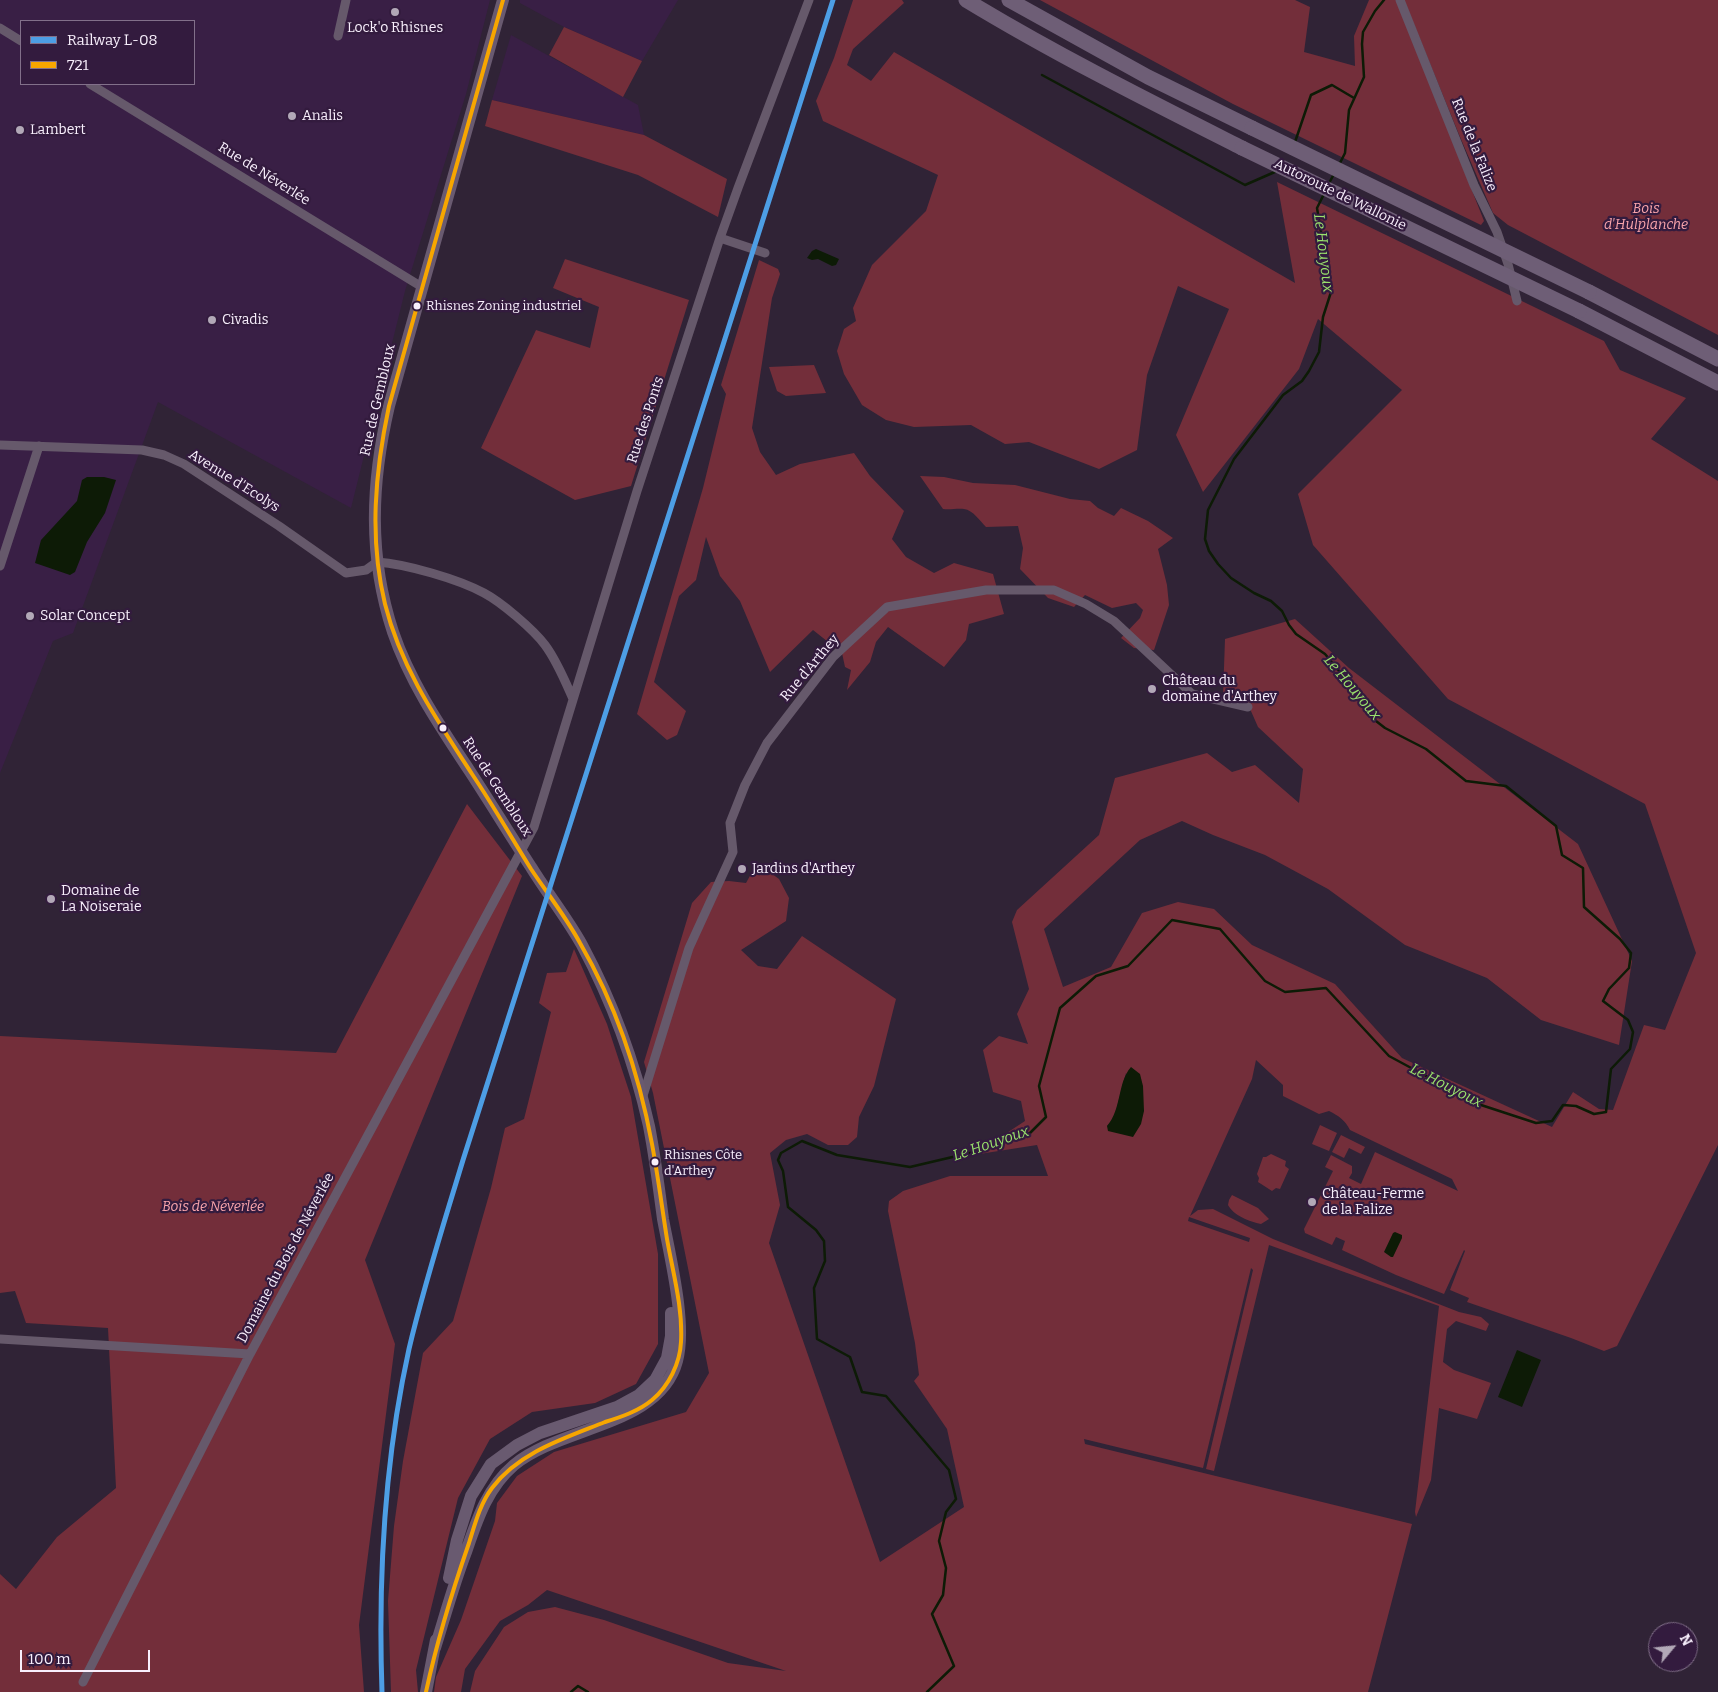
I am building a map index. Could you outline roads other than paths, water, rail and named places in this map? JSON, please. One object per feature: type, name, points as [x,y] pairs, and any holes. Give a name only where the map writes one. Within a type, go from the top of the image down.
[{"type":"highway","name":"Autoroute de Wallonie","points":[[966,0],[1136,95],[1580,311],[1718,383]]},
{"type":"highway","name":"Autoroute de Wallonie","points":[[1009,0],[1148,76],[1589,292],[1718,359]]},
{"type":"main road","name":"Rue de Gembloux","points":[[503,0],[382,435],[375,490],[374,524],[377,562],[381,587],[393,633],[412,677],[438,724],[581,944],[606,996],[624,1042],[650,1130],[666,1238]]},
{"type":"main road","points":[[435,1648],[479,1515],[492,1489],[515,1464],[553,1442],[637,1410],[654,1399],[671,1378],[681,1341],[678,1305],[666,1238]]},
{"type":"main road","points":[[426,1692],[457,1540],[472,1496],[491,1464],[517,1445],[540,1433],[617,1407],[640,1395],[655,1380],[667,1358],[671,1336],[671,1285],[666,1238]]},
{"type":"street","points":[[338,36],[346,0]]},
{"type":"street","name":"Rue des Ponts","points":[[521,852],[534,827],[637,491],[720,238],[809,0]]},
{"type":"street","name":"Rue de la Falize","points":[[1400,0],[1474,185],[1497,232],[1508,264],[1517,301]]},
{"type":"street","points":[[0,28],[20,40]]},
{"type":"street","name":"Rue de Néverlée","points":[[92,85],[422,287]]},
{"type":"street","points":[[720,238],[765,253]]},
{"type":"street","name":"Avenue d'Ecolys","points":[[0,445],[142,450],[164,455],[184,464],[279,526],[346,573],[366,570],[377,562]]},
{"type":"street","points":[[0,566],[38,446]]},
{"type":"street","points":[[377,562],[436,574],[485,593],[522,621],[545,644],[573,699]]},
{"type":"street","name":"Rue d'Arthey","points":[[642,1099],[689,948],[733,852],[730,823],[745,785],[767,744],[833,656],[887,607],[986,590],[1054,590],[1086,604],[1114,621],[1192,694],[1248,707]]},
{"type":"street","name":"Domaine du Bois de Néverlée","points":[[83,1682],[250,1354],[521,852]]},
{"type":"street","points":[[0,1339],[250,1354]]},
{"type":"waterway","name":"Le Houyoux","points":[[1339,165],[1345,153],[1349,110],[1364,77],[1363,32],[1384,0]]},
{"type":"waterway","points":[[1042,75],[1245,185],[1277,171]]},
{"type":"waterway","points":[[1295,142],[1311,95],[1332,85],[1354,98]]},
{"type":"waterway","name":"Le Houyoux","points":[[1328,185],[1334,174]]},
{"type":"waterway","name":"Le Houyoux","points":[[927,1692],[954,1666],[932,1614],[943,1595],[946,1568],[939,1541],[946,1512],[956,1499],[949,1470],[886,1396],[862,1392],[850,1357],[817,1339],[814,1288],[825,1261],[824,1241],[816,1230],[788,1207],[783,1171],[778,1160],[781,1153],[802,1141],[837,1155],[910,1167],[978,1151],[1030,1133],[1046,1117],[1039,1086],[1060,1008],[1096,976],[1128,966],[1172,920],[1220,929],[1265,981],[1285,992],[1326,988],[1389,1056],[1478,1104],[1536,1123],[1552,1121],[1563,1105],[1576,1106],[1594,1114],[1606,1112],[1611,1069],[1630,1049],[1633,1032],[1628,1020],[1603,1001],[1609,989],[1629,968],[1631,953],[1620,939],[1584,907],[1583,868],[1562,855],[1556,826],[1506,786],[1466,781],[1426,749],[1385,728],[1376,721],[1325,654],[1296,634],[1282,611],[1271,601],[1254,593],[1231,578],[1209,551],[1205,539],[1208,510],[1234,459],[1283,395],[1302,381],[1319,352],[1323,317],[1331,292],[1317,208],[1324,194]]},
{"type":"waterway","name":"Le Houyoux","points":[[571,1692],[578,1686],[588,1692]]},
{"type":"rail line","name":"L-08","points":[[382,1692],[382,1563],[388,1477],[400,1391],[421,1301],[463,1160],[833,0]]},
{"type":"place","name":"Lock'o Rhisnes","points":[[395,12]]},
{"type":"place","name":"Analis","points":[[292,116]]},
{"type":"place","name":"Lambert","points":[[20,130]]},
{"type":"place","name":"Rhisnes Zoning industriel","points":[[417,306]]},
{"type":"place","name":"Civadis","points":[[212,320]]},
{"type":"place","name":"Solar Concept","points":[[30,616]]},
{"type":"place","name":"Château du domaine d'Arthey","points":[[1152,689]]},
{"type":"place","name":"Jardins d'Arthey","points":[[742,869]]},
{"type":"place","name":"Domaine de La Noiseraie","points":[[51,899]]},
{"type":"place","name":"Rhisnes Côte d'Arthey","points":[[655,1162]]},
{"type":"place","name":"Château-Ferme de la Falize","points":[[1312,1202]]},
{"type":"park label","name":"Bois d'Hulplanche","points":[[1646,217]]},
{"type":"park label","name":"Bois de Néverlée","points":[[213,1207]]}]
